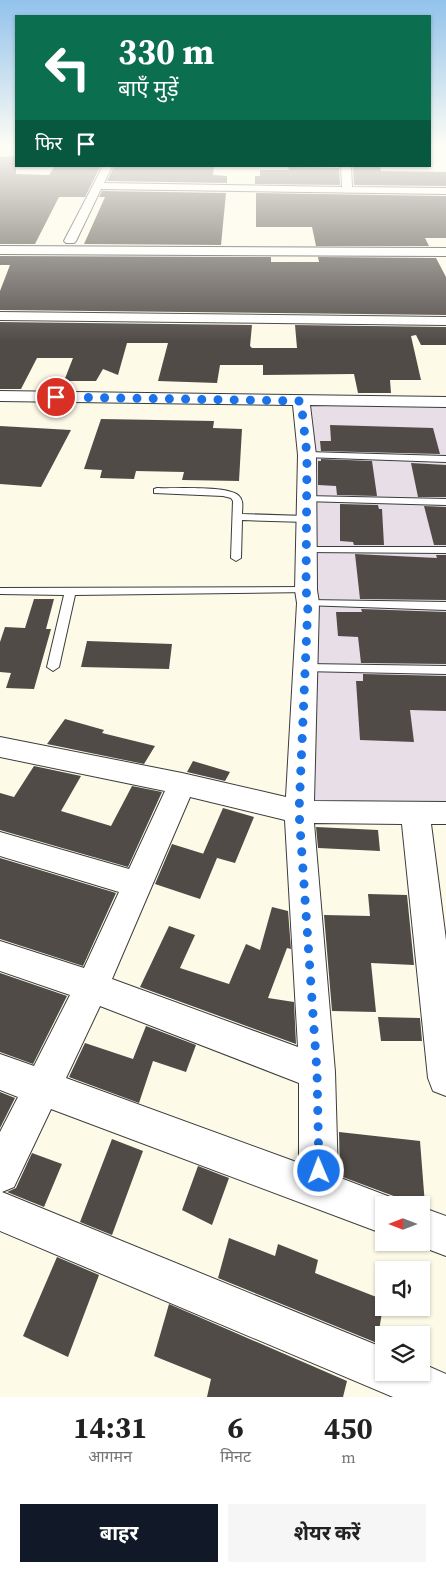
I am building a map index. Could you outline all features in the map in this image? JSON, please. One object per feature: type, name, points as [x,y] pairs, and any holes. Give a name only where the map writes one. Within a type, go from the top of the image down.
[{"type":"street","points":[[70,241],[85,212]]},
{"type":"street","points":[[0,241],[446,242]]},
{"type":"street","points":[[0,250],[446,252]]},
{"type":"street","points":[[0,316],[446,321]]},
{"type":"street","points":[[0,396],[446,402]]},
{"type":"street","points":[[301,401],[307,455],[307,597],[306,668],[299,812],[317,1072],[319,1191]]},
{"type":"street","points":[[0,747],[182,784],[299,812],[431,813],[446,1078]]},
{"type":"street","points":[[0,1172],[92,987],[182,784]]},
{"type":"street","points":[[0,844],[138,884]]},
{"type":"street","points":[[0,956],[92,987],[317,1072]]},
{"type":"street","points":[[0,1072],[375,1211]]},
{"type":"street","points":[[0,1211],[375,1367]]},
{"type":"street","points":[[430,1230],[446,1236]]},
{"type":"street","points":[[409,1381],[446,1397]]},
{"type":"lane","points":[[307,455],[446,459]]},
{"type":"lane","points":[[157,491],[224,493],[234,496],[238,501],[236,558]]},
{"type":"lane","points":[[237,517],[306,509],[446,502]]},
{"type":"lane","points":[[307,550],[446,550]]},
{"type":"lane","points":[[0,591],[307,597],[446,606]]},
{"type":"lane","points":[[53,667],[70,592]]},
{"type":"lane","points":[[306,668],[446,670]]},
{"type":"shaded area","points":[[301,402],[446,404],[446,813],[299,812]]},
{"type":"building","points":[[0,212],[51,212],[35,244],[0,244]]},
{"type":"building","points":[[98,212],[224,212],[221,245],[84,244]]},
{"type":"building","points":[[256,212],[446,212],[446,238],[425,238],[429,246],[316,246],[312,227],[256,227]]},
{"type":"building","points":[[0,256],[271,257],[271,262],[319,262],[318,257],[436,258],[446,277],[446,315],[0,310],[0,291],[10,265],[0,265]]},
{"type":"building","points":[[0,322],[252,325],[250,346],[252,348],[297,348],[295,325],[446,327],[446,345],[421,345],[416,335],[411,336],[421,380],[390,380],[391,393],[358,393],[354,374],[263,375],[263,365],[220,365],[217,383],[158,381],[168,343],[127,343],[118,375],[103,369],[96,381],[64,381],[73,358],[37,358],[21,389],[0,389]]},
{"type":"building","points":[[101,419],[214,421],[213,428],[242,429],[239,481],[182,480],[184,472],[136,471],[134,479],[100,478],[102,470],[84,469]]},
{"type":"building","points":[[330,425],[433,428],[440,454],[321,451],[320,441],[331,441]]},
{"type":"building","points":[[0,426],[71,430],[41,487],[0,484]]},
{"type":"building","points":[[321,459],[372,461],[377,496],[337,495],[336,486],[318,485],[318,461],[321,461]]},
{"type":"building","points":[[411,463],[446,465],[446,497],[418,497]]},
{"type":"building","points":[[340,504],[378,505],[379,509],[382,509],[384,545],[354,545],[353,542],[340,541]]},
{"type":"building","points":[[424,506],[446,507],[446,545],[434,545]]},
{"type":"building","points":[[355,554],[437,558],[436,555],[446,555],[446,600],[360,599]]},
{"type":"building","points":[[34,599],[54,599],[46,629],[51,629],[34,689],[6,688],[11,673],[0,672],[0,642],[5,627],[25,628]]},
{"type":"building","points":[[361,609],[446,612],[446,664],[361,663],[358,637],[338,636],[336,612],[362,612]]},
{"type":"building","points":[[87,641],[172,644],[169,669],[81,667]]},
{"type":"building","points":[[363,674],[446,676],[446,711],[410,710],[414,742],[360,740],[356,681],[363,681]]},
{"type":"building","points":[[65,719],[104,730],[102,733],[155,746],[144,764],[47,744]]},
{"type":"building","points":[[193,761],[230,772],[225,781],[187,772]]},
{"type":"building","points":[[34,766],[81,776],[61,811],[111,826],[132,786],[162,792],[128,867],[0,830],[0,793],[14,797]]},
{"type":"building","points":[[223,808],[254,817],[235,863],[203,854]]},
{"type":"building","points":[[316,827],[378,830],[380,851],[318,848]]},
{"type":"building","points":[[172,844],[217,858],[200,899],[155,884]]},
{"type":"building","points":[[0,858],[116,893],[83,966],[0,939]]},
{"type":"building","points":[[368,894],[407,895],[414,965],[371,963],[376,1012],[332,1011],[324,915],[370,916]]},
{"type":"building","points":[[272,907],[288,911],[291,949],[287,948],[268,998],[294,1002],[296,1044],[140,987],[169,926],[195,935],[180,968],[229,984],[246,944],[260,950]]},
{"type":"building","points":[[0,973],[67,996],[33,1064],[0,1052]]},
{"type":"building","points":[[378,1017],[420,1018],[422,1041],[381,1041]]},
{"type":"building","points":[[146,1026],[196,1045],[186,1072],[153,1061],[139,1103],[69,1077],[85,1043],[133,1059]]},
{"type":"building","points":[[0,1092],[15,1098],[0,1128]]},
{"type":"building","points":[[339,1132],[420,1141],[424,1196],[394,1196],[340,1176]]},
{"type":"building","points":[[112,1139],[143,1151],[112,1235],[80,1222]]},
{"type":"building","points":[[32,1153],[62,1164],[44,1207],[7,1192],[16,1188]]},
{"type":"building","points":[[198,1166],[229,1178],[212,1225],[182,1210]]},
{"type":"building","points":[[229,1238],[275,1256],[278,1244],[318,1260],[315,1273],[375,1296],[375,1316],[381,1316],[380,1326],[375,1326],[375,1342],[218,1278]]},
{"type":"building","points":[[57,1257],[99,1275],[68,1357],[23,1336]]},
{"type":"building","points":[[169,1304],[347,1381],[343,1397],[207,1397],[211,1379],[154,1356]]},
{"type":"route","points":[[56,397],[301,401],[307,455],[306,590],[308,603],[299,812],[317,1072],[319,1171]]}]
